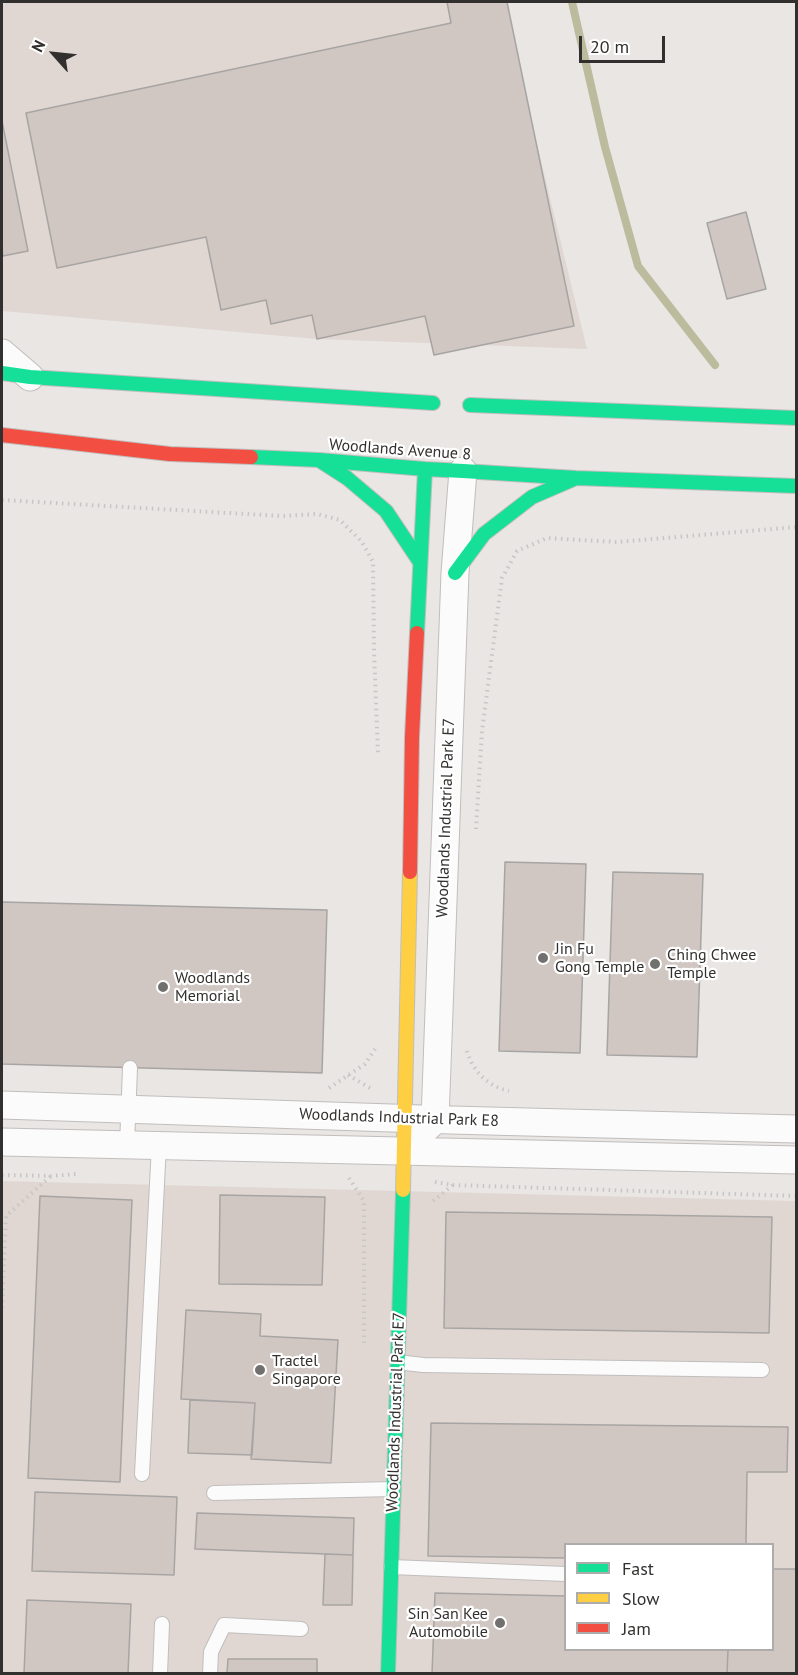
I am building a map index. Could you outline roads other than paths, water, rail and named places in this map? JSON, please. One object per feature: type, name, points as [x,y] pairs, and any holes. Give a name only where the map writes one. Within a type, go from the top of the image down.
[{"type":"main road","points":[[2,373],[30,377],[461,405],[796,418]]},
{"type":"main road","name":"Woodlands Avenue 8","points":[[2,435],[170,454],[320,460],[576,478],[796,486]]},
{"type":"main road","points":[[320,460],[347,478],[386,511],[420,562]]},
{"type":"main road","name":"Woodlands Industrial Park E7","points":[[388,1674],[403,1118],[406,1096],[412,737],[424,469]]},
{"type":"main road","points":[[455,573],[484,534],[532,497],[576,478]]},
{"type":"street","points":[[2,353],[30,377]]},
{"type":"street","name":"Woodlands Industrial Park E7","points":[[435,1119],[455,573],[463,471]]},
{"type":"street","name":"Woodlands Industrial Park E8","points":[[2,1105],[796,1129]]},
{"type":"street","points":[[402,1151],[435,1119]]},
{"type":"street","name":"Woodlands Industrial Park E8","points":[[2,1142],[796,1160]]},
{"type":"lane","points":[[127,1145],[130,1068]]},
{"type":"lane","points":[[142,1474],[159,1145]]},
{"type":"lane","points":[[397,1362],[435,1366],[762,1370]]},
{"type":"lane","points":[[214,1493],[394,1489]]},
{"type":"lane","points":[[391,1567],[564,1574]]},
{"type":"lane","points":[[160,1674],[162,1624]]},
{"type":"lane","points":[[210,1674],[211,1652],[224,1625],[301,1629]]},
{"type":"waterway","points":[[572,2],[605,147],[638,266],[715,365]]},
{"type":"place","name":"Jin Fu Gong Temple","points":[[543,958]]},
{"type":"place","name":"Ching Chwee Temple","points":[[655,964]]},
{"type":"place","name":"Woodlands Memorial","points":[[163,987]]},
{"type":"place","name":"Tractel Singapore","points":[[260,1370]]},
{"type":"place","name":"Sin San Kee Automobile","points":[[500,1623]]}]
